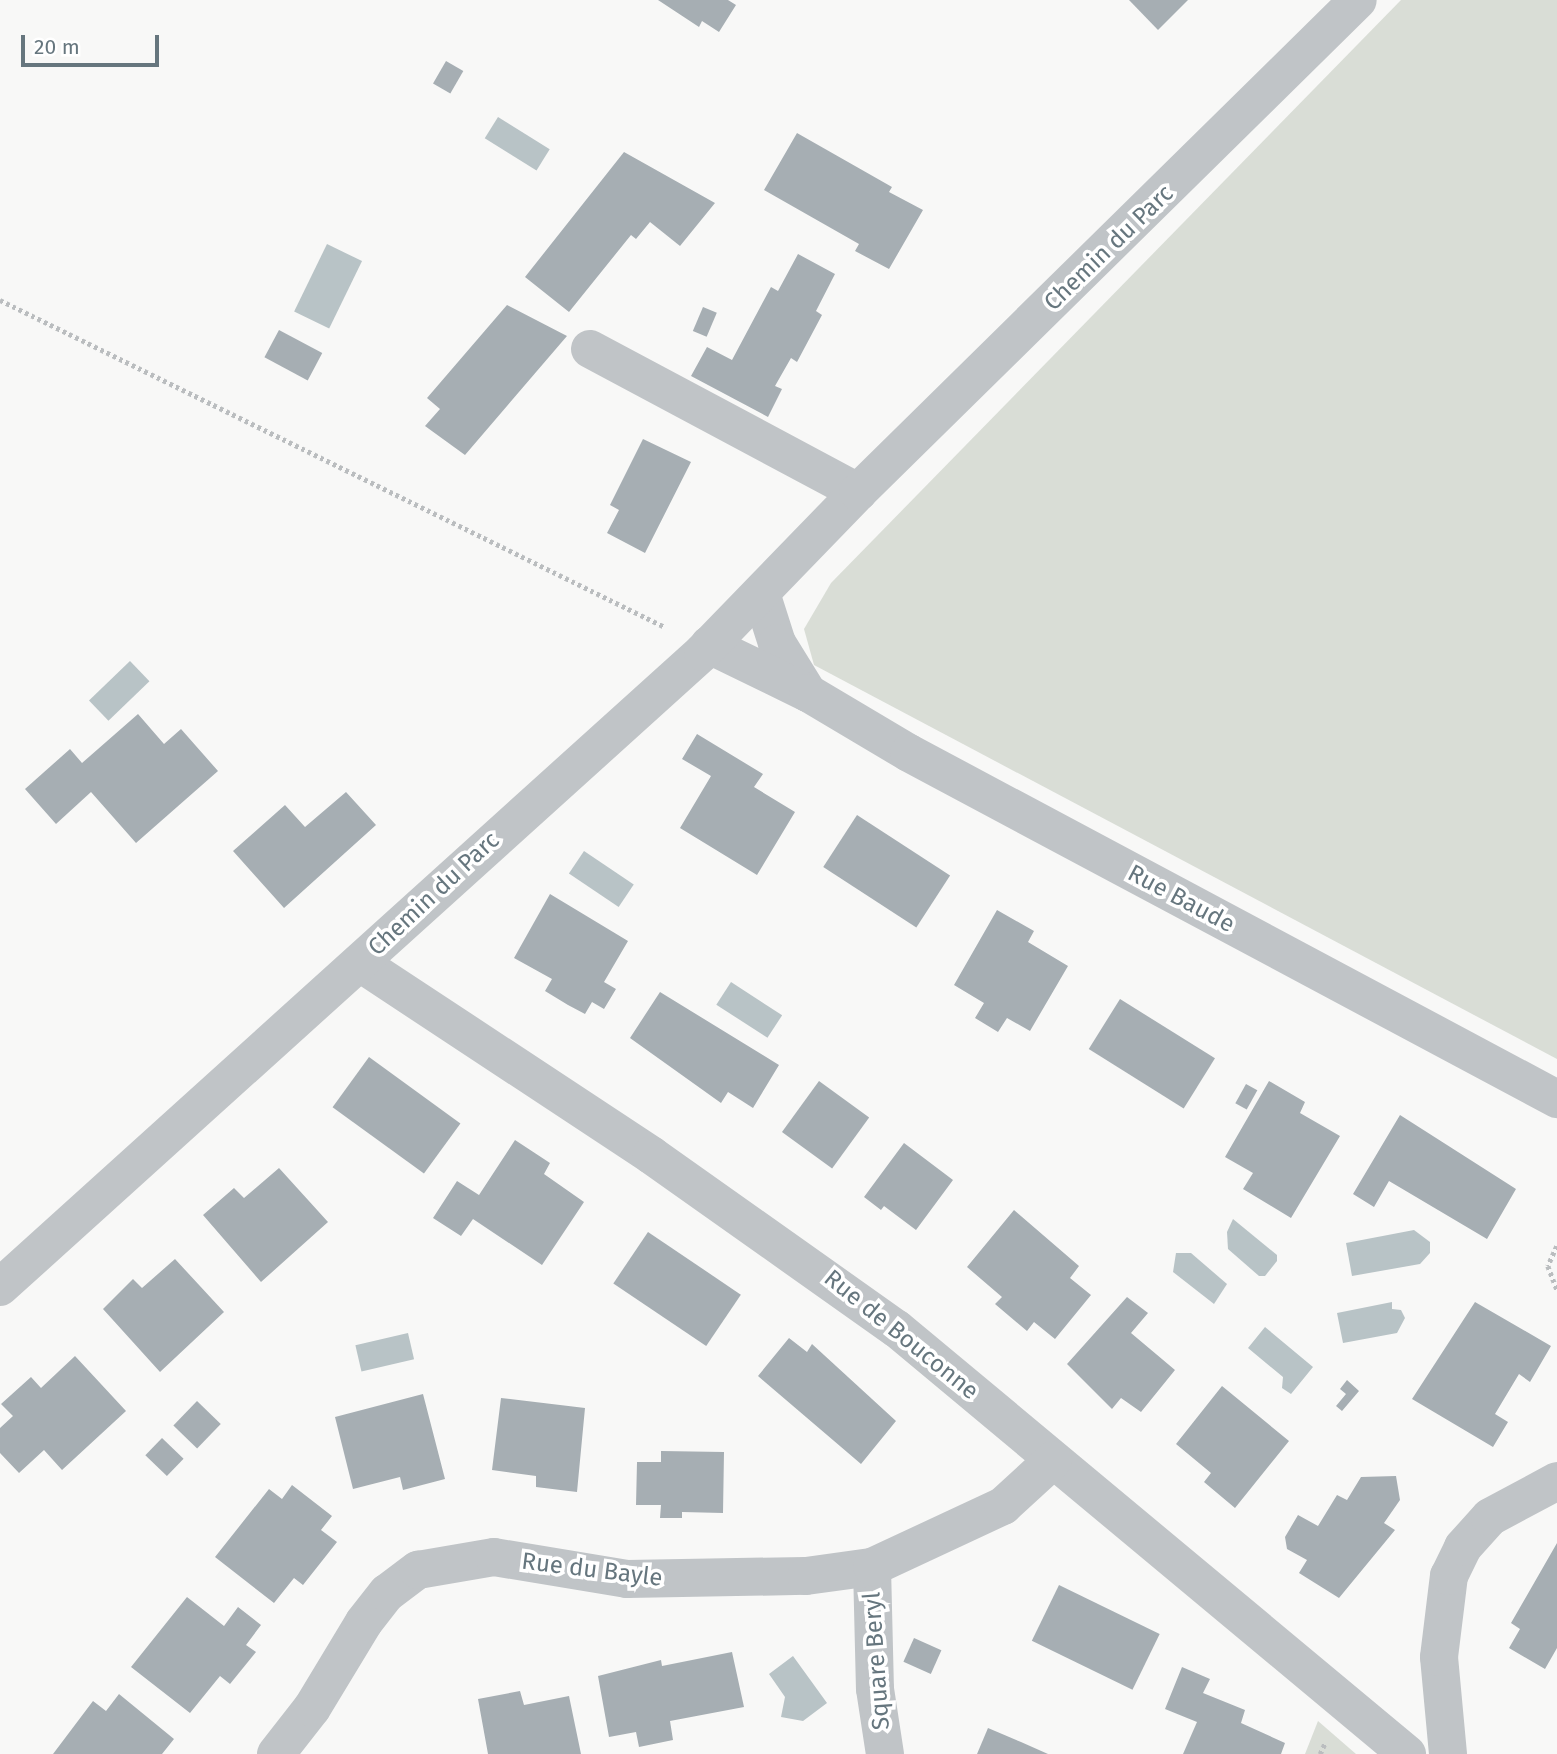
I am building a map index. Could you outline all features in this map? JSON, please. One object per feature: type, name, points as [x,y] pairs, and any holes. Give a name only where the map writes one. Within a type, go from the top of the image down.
[{"type":"street","name":"Chemin du Parc","points":[[0,1286],[360,963],[523,810],[706,649],[858,492],[1358,0]]},
{"type":"street","points":[[590,349],[858,492]]},
{"type":"street","name":"Rue Baude","points":[[761,593],[778,643],[808,693]]},
{"type":"street","name":"Rue Baude","points":[[706,649],[808,693],[909,753],[1557,1099]]},
{"type":"street","name":"Rue de Bouconne","points":[[360,963],[816,1268],[897,1329],[1407,1754]]},
{"type":"street","name":"Rue du Bayle","points":[[276,1754],[312,1708],[364,1622],[387,1593],[418,1570],[494,1557],[626,1579],[806,1576],[872,1567],[1003,1506],[1053,1460]]},
{"type":"street","points":[[1448,1754],[1439,1657],[1449,1576],[1463,1547],[1490,1517],[1557,1481]]},
{"type":"street","name":"Square Beryl","points":[[872,1567],[875,1689],[885,1754]]},
{"type":"path","points":[[0,300],[706,649]]},
{"type":"path","points":[[1557,1246],[1548,1266],[1557,1290]]},
{"type":"shaded area","points":[[1401,0],[1557,0],[1557,1059],[814,665],[804,629],[831,583]]},
{"type":"shaded area","points":[[498,117],[550,149],[536,171],[485,138]]},
{"type":"shaded area","points":[[327,244],[362,261],[329,329],[294,311]]},
{"type":"shaded area","points":[[130,661],[149,681],[108,721],[89,701]]},
{"type":"shaded area","points":[[584,851],[634,885],[619,907],[569,873]]},
{"type":"shaded area","points":[[731,982],[782,1015],[767,1038],[716,1005]]},
{"type":"shaded area","points":[[1233,1219],[1277,1255],[1277,1261],[1265,1276],[1259,1276],[1228,1249],[1227,1232]]},
{"type":"shaded area","points":[[1414,1230],[1430,1242],[1430,1253],[1420,1264],[1352,1276],[1346,1243]]},
{"type":"shaded area","points":[[1176,1253],[1191,1253],[1227,1284],[1214,1304],[1173,1272]]},
{"type":"shaded area","points":[[1392,1302],[1392,1309],[1401,1310],[1405,1318],[1397,1333],[1343,1343],[1337,1313]]},
{"type":"shaded area","points":[[1265,1327],[1313,1367],[1291,1394],[1282,1388],[1283,1377],[1248,1348]]},
{"type":"shaded area","points":[[408,1333],[414,1359],[361,1371],[355,1345]]},
{"type":"shaded area","points":[[793,1656],[827,1703],[803,1721],[781,1717],[785,1697],[769,1674]]},
{"type":"shaded area","points":[[1318,1721],[1356,1754],[1305,1754]]},
{"type":"building","points":[[658,0],[728,0],[736,5],[719,32],[702,21],[699,27]]},
{"type":"building","points":[[1129,0],[1188,0],[1158,30]]},
{"type":"building","points":[[446,61],[463,71],[450,94],[433,84]]},
{"type":"building","points":[[797,133],[892,187],[889,192],[923,210],[889,269],[855,251],[859,244],[764,190]]},
{"type":"building","points":[[624,152],[715,203],[680,246],[650,222],[636,239],[631,235],[569,312],[525,277]]},
{"type":"building","points":[[798,254],[835,274],[816,311],[822,315],[797,362],[791,358],[775,386],[782,389],[768,417],[691,376],[707,347],[732,360],[771,287],[778,291]]},
{"type":"building","points":[[507,305],[567,336],[465,455],[425,426],[440,409],[427,398]]},
{"type":"building","points":[[703,307],[717,313],[707,337],[693,331]]},
{"type":"building","points":[[279,330],[322,353],[308,380],[264,357]]},
{"type":"building","points":[[643,439],[691,462],[645,553],[607,533],[619,510],[610,505]]},
{"type":"building","points":[[138,714],[164,744],[181,729],[218,771],[136,843],[91,792],[56,824],[25,789],[70,749],[82,763]]},
{"type":"building","points":[[697,734],[763,774],[754,787],[795,812],[757,875],[680,828],[711,776],[682,759]]},
{"type":"building","points":[[346,792],[376,825],[284,908],[233,851],[285,805],[305,827]]},
{"type":"building","points":[[857,815],[950,875],[916,927],[823,867]]},
{"type":"building","points":[[550,894],[628,941],[604,982],[616,989],[604,1009],[592,1002],[585,1014],[568,1005],[545,991],[552,979],[514,958]]},
{"type":"building","points":[[997,910],[1034,931],[1028,942],[1068,966],[1030,1031],[1007,1018],[998,1032],[975,1018],[984,1003],[954,985]]},
{"type":"building","points":[[660,992],[779,1065],[753,1108],[728,1092],[721,1103],[630,1038]]},
{"type":"building","points":[[1120,999],[1215,1058],[1184,1108],[1089,1049]]},
{"type":"building","points":[[369,1057],[460,1123],[424,1174],[333,1107]]},
{"type":"building","points":[[819,1081],[869,1117],[832,1168],[782,1132]]},
{"type":"building","points":[[1269,1081],[1305,1102],[1300,1113],[1340,1136],[1291,1218],[1243,1189],[1253,1173],[1225,1157]]},
{"type":"building","points":[[1246,1084],[1257,1090],[1247,1110],[1235,1103]]},
{"type":"building","points":[[1400,1115],[1516,1189],[1487,1239],[1389,1181],[1374,1207],[1353,1194]]},
{"type":"building","points":[[515,1140],[550,1163],[544,1174],[584,1202],[542,1265],[473,1219],[461,1236],[433,1218],[457,1181],[479,1195]]},
{"type":"building","points":[[904,1143],[953,1180],[916,1230],[884,1206],[881,1210],[864,1197]]},
{"type":"building","points":[[279,1168],[328,1222],[261,1282],[203,1215],[234,1188],[244,1198]]},
{"type":"building","points":[[1014,1210],[1079,1266],[1070,1278],[1091,1295],[1055,1339],[1034,1322],[1027,1331],[995,1304],[1002,1297],[967,1267]]},
{"type":"building","points":[[648,1232],[741,1295],[706,1346],[613,1283]]},
{"type":"building","points":[[175,1259],[224,1312],[160,1372],[103,1309],[133,1279],[142,1288]]},
{"type":"building","points":[[1127,1297],[1148,1313],[1131,1333],[1175,1370],[1141,1412],[1121,1398],[1112,1409],[1067,1364]]},
{"type":"building","points":[[1475,1302],[1551,1346],[1530,1382],[1519,1374],[1495,1414],[1508,1422],[1493,1447],[1412,1399]]},
{"type":"building","points":[[789,1338],[807,1352],[812,1344],[896,1421],[861,1464],[758,1376]]},
{"type":"building","points":[[75,1356],[126,1411],[62,1470],[44,1450],[19,1473],[0,1453],[0,1428],[13,1416],[1,1404],[31,1377],[41,1388]]},
{"type":"building","points":[[1347,1380],[1359,1391],[1342,1411],[1336,1406],[1346,1394],[1340,1389]]},
{"type":"building","points":[[1222,1386],[1289,1441],[1235,1508],[1204,1482],[1211,1473],[1176,1444]]},
{"type":"building","points":[[423,1394],[445,1479],[403,1490],[400,1477],[353,1489],[335,1417]]},
{"type":"building","points":[[501,1398],[585,1408],[577,1492],[536,1487],[536,1476],[492,1470]]},
{"type":"building","points":[[197,1401],[221,1424],[197,1448],[173,1425]]},
{"type":"building","points":[[162,1438],[184,1459],[167,1476],[145,1455]]},
{"type":"building","points":[[661,1451],[724,1452],[723,1513],[682,1512],[682,1518],[660,1518],[661,1505],[636,1505],[637,1462],[661,1462]]},
{"type":"building","points":[[1396,1476],[1400,1500],[1384,1523],[1395,1530],[1339,1598],[1299,1573],[1307,1560],[1287,1549],[1285,1537],[1298,1515],[1318,1526],[1337,1495],[1347,1500],[1361,1477]]},
{"type":"building","points":[[292,1485],[332,1516],[321,1530],[337,1542],[303,1585],[294,1578],[274,1603],[215,1557],[269,1489],[282,1499]]},
{"type":"building","points":[[1557,1543],[1557,1648],[1545,1669],[1509,1648],[1520,1629],[1511,1623]]},
{"type":"building","points":[[1059,1585],[1160,1634],[1132,1690],[1032,1641]]},
{"type":"building","points":[[187,1597],[224,1626],[238,1607],[261,1625],[246,1645],[256,1652],[230,1684],[220,1676],[190,1713],[131,1667]]},
{"type":"building","points":[[914,1638],[941,1650],[931,1674],[903,1662]]},
{"type":"building","points":[[732,1652],[744,1707],[670,1721],[673,1740],[639,1747],[636,1732],[609,1737],[598,1676],[661,1660],[662,1666]]},
{"type":"building","points":[[1182,1667],[1210,1679],[1203,1693],[1245,1710],[1241,1723],[1285,1743],[1281,1754],[1183,1754],[1197,1722],[1165,1709]]},
{"type":"building","points":[[520,1691],[524,1705],[569,1696],[581,1754],[488,1754],[478,1699]]},
{"type":"building","points":[[119,1694],[174,1739],[162,1754],[53,1754],[93,1701],[106,1711]]},
{"type":"building","points":[[988,1728],[1021,1742],[1048,1754],[977,1754]]}]
